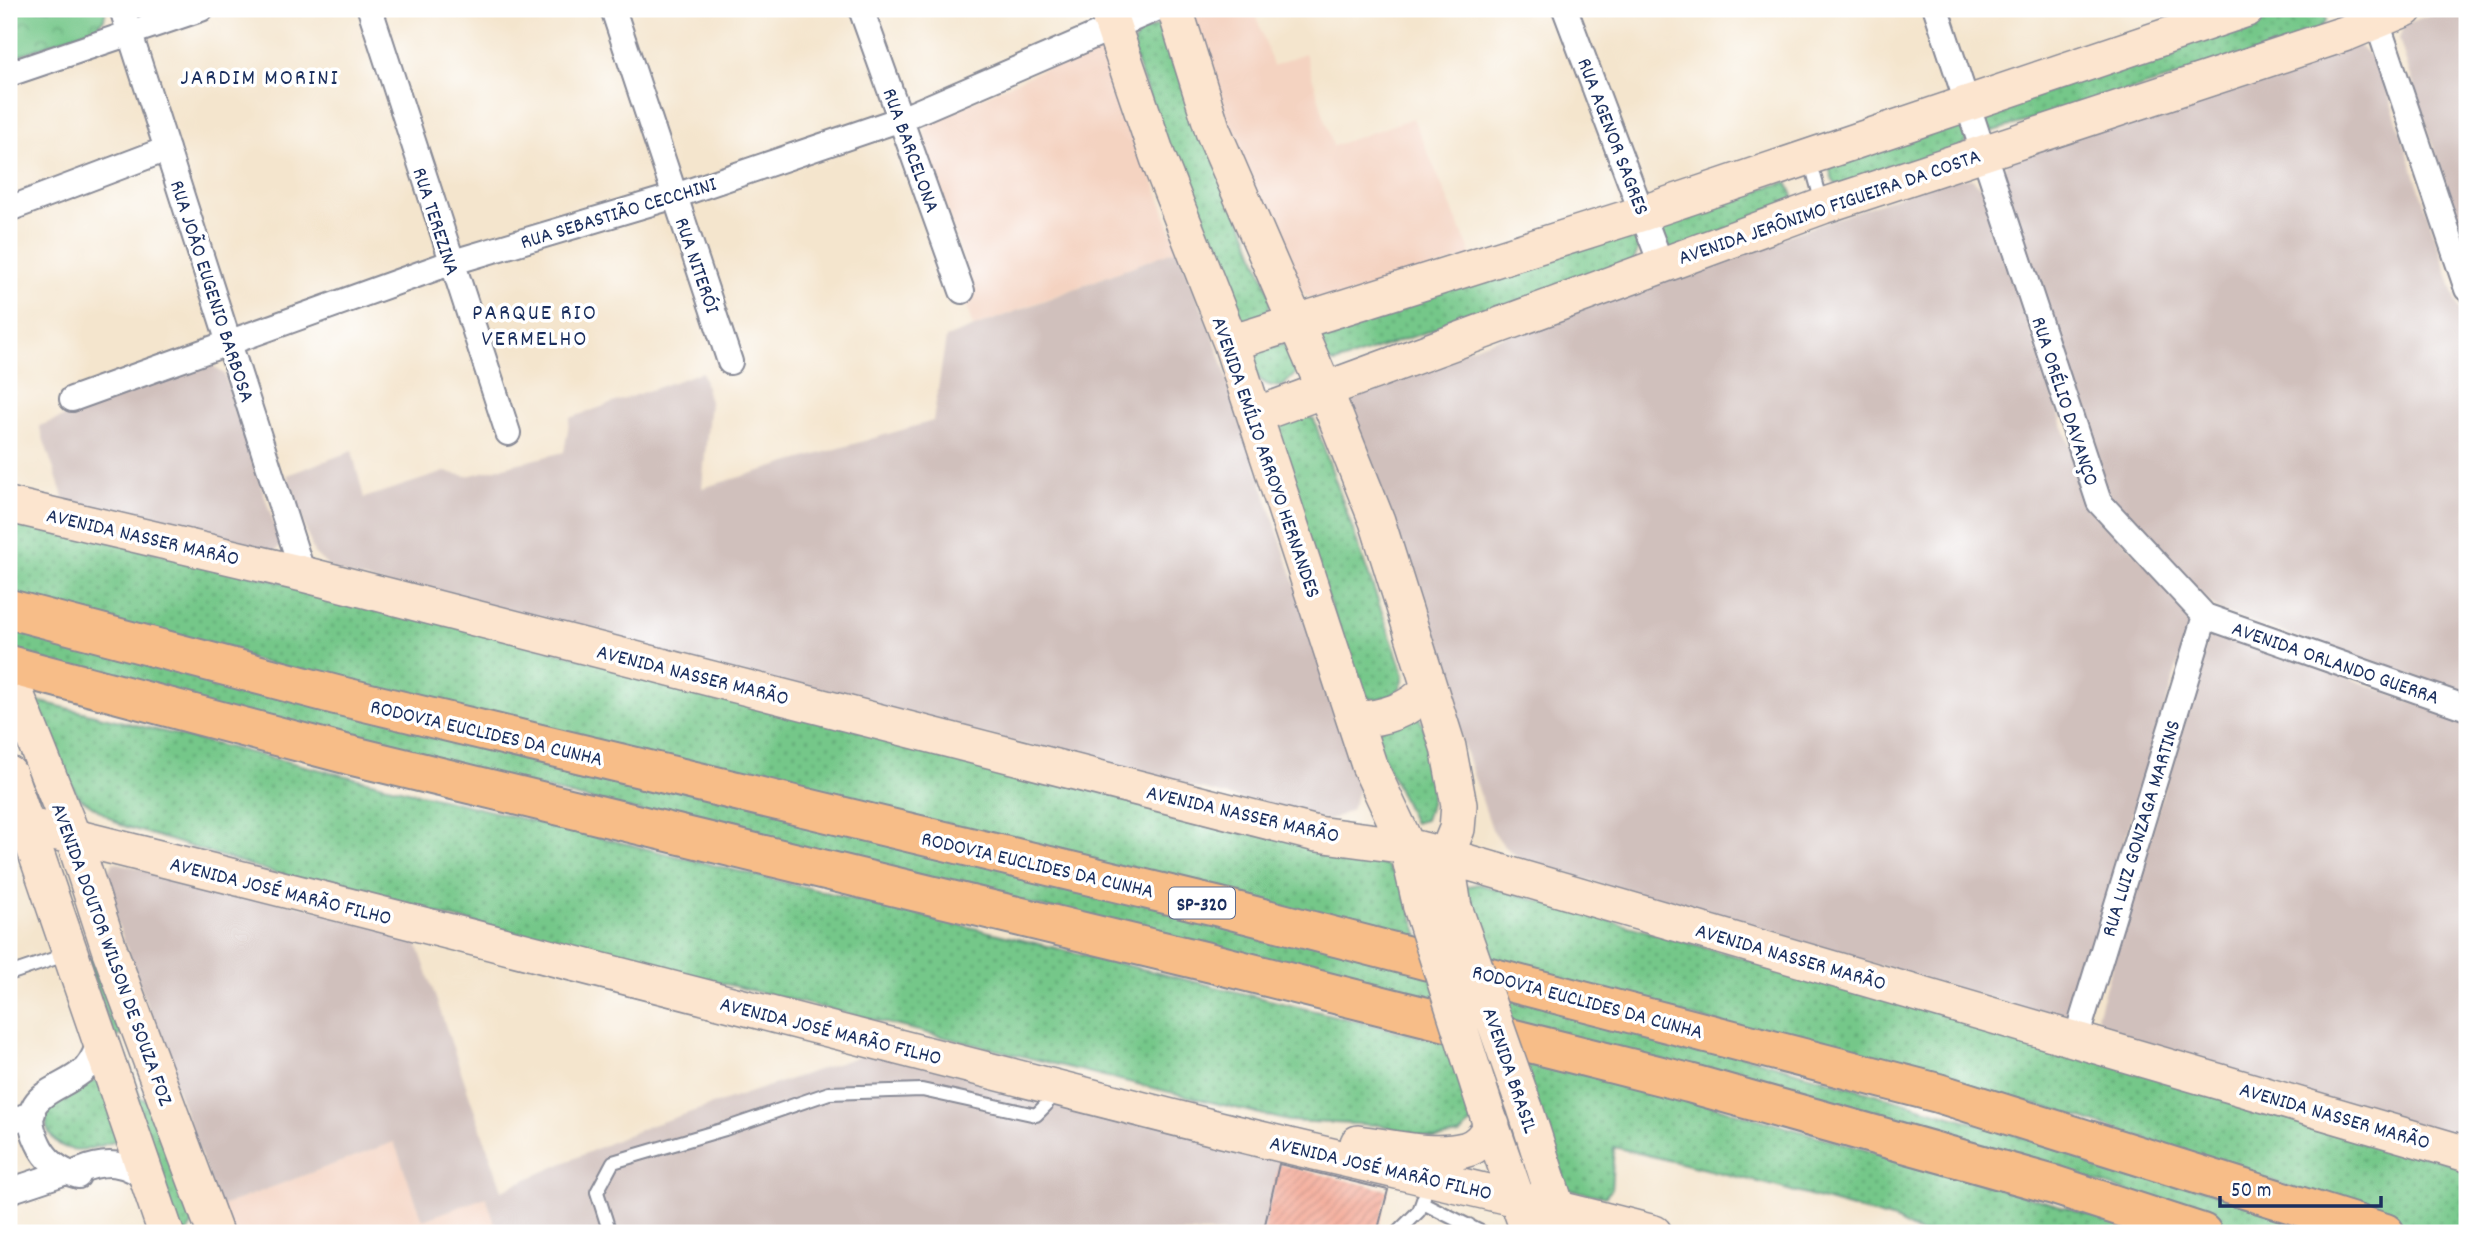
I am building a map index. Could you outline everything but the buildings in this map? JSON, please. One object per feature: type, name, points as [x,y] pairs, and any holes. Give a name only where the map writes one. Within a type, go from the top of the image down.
[{"type":"highway","name":"RODOVIA EUCLIDES DA CUNHA","points":[[9,609],[336,695],[1233,910],[1938,1093],[2385,1233]]},
{"type":"highway","points":[[9,665],[349,755],[1212,963],[1689,1083],[2054,1185],[2202,1233]]},
{"type":"main road","points":[[1175,9],[1213,131],[1324,388],[1377,521],[1448,747],[1459,805],[1457,829],[1446,856],[1438,907]]},
{"type":"main road","points":[[1231,342],[1643,213],[1968,102],[2193,17],[2248,9]]},
{"type":"main road","name":"AVENIDA EMÍLIO ARROYO HERNANDES","points":[[1110,18],[1158,158],[1231,342],[1369,765],[1438,907]]},
{"type":"main road","name":"AVENIDA JERÔNIMO FIGUEIRA DA COSTA","points":[[1256,415],[1823,206],[2367,18]]},
{"type":"main road","name":"AVENIDA NASSER MARÃO","points":[[9,505],[303,574],[1317,834],[1408,846],[1446,856],[2467,1154]]},
{"type":"main road","name":"AVENIDA DOUTOR WILSON DE SOUZA FOZ","points":[[9,676],[73,837],[106,941],[215,1233]]},
{"type":"main road","points":[[1354,720],[1397,711],[1420,699],[1429,688]]},
{"type":"main road","name":"AVENIDA DOUTOR WILSON DE SOUZA FOZ","points":[[9,774],[18,823],[71,953],[166,1233]]},
{"type":"main road","name":"AVENIDA JOSÉ MARÃO FILHO","points":[[18,823],[1226,1130],[1425,1191],[1516,1198],[1560,1220],[1654,1233]]},
{"type":"main road","name":"AVENIDA BRASIL","points":[[1438,907],[1525,1108],[1560,1220]]},
{"type":"main road","name":"AVENIDA BRASIL","points":[[1438,907],[1490,1120],[1529,1233]]},
{"type":"main road","points":[[71,953],[106,941]]},
{"type":"main road","points":[[100,1039],[131,1050],[146,1089],[165,1097]]},
{"type":"main road","points":[[1226,1130],[1432,1152],[1465,1150],[1483,1139],[1490,1120]]},
{"type":"street","name":"RUA JOÃO EUGENIO BARBOSA","points":[[122,9],[303,574]]},
{"type":"street","points":[[9,74],[201,9]]},
{"type":"street","name":"RUA TEREZINA","points":[[370,9],[450,263],[508,433]]},
{"type":"street","name":"RUA NITERÓI","points":[[612,9],[730,362]]},
{"type":"street","name":"RUA BARCELONA","points":[[861,9],[962,291]]},
{"type":"street","name":"RUA SEBASTIÃO CECCHINI","points":[[72,398],[450,263],[675,196],[901,119],[1110,18],[1156,9]]},
{"type":"street","name":"RUA AGENOR SAGRES","points":[[1565,9],[1661,264]]},
{"type":"street","name":"RUA ORÉLIO DAVANÇO","points":[[1936,9],[2099,502],[2205,616]]},
{"type":"street","points":[[2367,18],[2467,289]]},
{"type":"street","points":[[9,209],[167,149]]},
{"type":"street","name":"AVENIDA ORLANDO GUERRA","points":[[2205,616],[2467,708]]},
{"type":"street","name":"RUA LUIZ GONZAGA MARTINS","points":[[2076,1039],[2205,616]]},
{"type":"street","points":[[100,1039],[86,1068],[47,1090],[39,1098],[31,1119],[39,1146],[55,1166],[78,1176],[79,1171],[109,1163],[131,1168],[149,1182]]},
{"type":"street","points":[[9,1122],[33,1113]]},
{"type":"street","points":[[9,1191],[66,1172]]},
{"type":"lane","points":[[1809,156],[1823,206]]},
{"type":"lane","points":[[9,974],[71,953]]},
{"type":"lane","points":[[610,1233],[597,1192],[613,1162],[725,1129],[829,1093],[922,1090],[1036,1115],[1046,1105],[1053,1086]]},
{"type":"lane","points":[[1397,1233],[1419,1211],[1425,1191],[1483,1233]]},
{"type":"lane","points":[[1452,1233],[1469,1225]]},
{"type":"shaded area","points":[[1197,9],[1254,9],[1273,66],[1305,53],[1333,146],[1413,118],[1472,256],[1325,303],[1304,295],[1222,124],[1191,17]]},
{"type":"shaded area","points":[[2446,9],[2467,9],[2467,252],[2399,39],[2404,24]]},
{"type":"shaded area","points":[[2354,42],[2378,63],[2467,333],[2467,694],[2222,612],[2208,602],[2109,499],[2002,176],[2009,159]]},
{"type":"shaded area","points":[[1095,45],[1109,54],[1178,249],[973,327],[965,300],[973,288],[923,137],[929,122]]},
{"type":"shaded area","points":[[1953,177],[1972,179],[1982,188],[2090,505],[2171,590],[2191,621],[2077,998],[2071,1012],[2057,1018],[1523,861],[1504,846],[1492,829],[1347,407],[1347,392]]},
{"type":"shaded area","points":[[1178,249],[1215,341],[1361,784],[1351,810],[1328,821],[333,571],[314,553],[287,475],[352,451],[364,498],[445,472],[467,476],[564,452],[570,418],[702,372],[710,402],[702,488],[933,421],[946,338]]},
{"type":"shaded area","points":[[210,364],[224,374],[281,545],[273,553],[65,502],[39,426]]},
{"type":"shaded area","points":[[2222,631],[2467,722],[2467,1144],[2105,1034],[2097,1016],[2208,639]]},
{"type":"shaded area","points":[[114,862],[413,932],[502,1190],[646,1127],[878,1050],[1282,1152],[1263,1233],[498,1233],[486,1197],[423,1220],[394,1142],[219,1207],[102,880]]},
{"type":"shaded area","points":[[394,1142],[423,1219],[486,1197],[498,1233],[228,1233],[219,1207]]},
{"type":"green space","points":[[9,9],[106,9],[104,19],[95,28],[9,59]]},
{"type":"green space","points":[[2277,9],[2320,9],[2326,19],[2317,35],[1987,133],[1982,117],[2150,52]]},
{"type":"green space","points":[[1157,26],[1168,32],[1272,299],[1266,314],[1245,321],[1230,313],[1131,48],[1139,33]]},
{"type":"green space","points":[[1964,122],[1969,136],[1962,150],[1844,192],[1833,181],[1829,167]]},
{"type":"green space","points":[[1787,182],[1793,196],[1788,207],[1673,251],[1663,245],[1657,228],[1661,215]]},
{"type":"green space","points":[[1632,231],[1639,247],[1633,262],[1335,363],[1323,360],[1316,339],[1323,327]]},
{"type":"green space","points":[[1287,343],[1299,364],[1296,373],[1283,386],[1263,382],[1258,378],[1253,366],[1255,351]]},
{"type":"green space","points":[[1305,415],[1314,420],[1404,675],[1400,688],[1387,697],[1368,699],[1359,690],[1273,437],[1282,421]]},
{"type":"green space","points":[[9,518],[328,593],[1387,866],[1402,885],[1422,945],[9,600]]},
{"type":"green space","points":[[9,622],[1429,966],[1440,1001],[18,664],[9,638]]},
{"type":"green space","points":[[33,700],[1455,1045],[1473,1122],[1459,1135],[1434,1139],[1378,1125],[1289,1121],[298,880],[121,825],[79,797],[60,767]]},
{"type":"green space","points":[[1417,713],[1427,738],[1432,780],[1425,820],[1414,823],[1372,733]]},
{"type":"green space","points":[[1478,884],[2082,1053],[2467,1168],[2467,1233],[2428,1233],[2061,1111],[1490,965],[1463,887]]},
{"type":"green space","points":[[96,957],[123,1034],[115,1038],[87,960]]},
{"type":"green space","points":[[1498,988],[1582,1009],[2354,1233],[2254,1233],[1934,1129],[1508,1022]]},
{"type":"green space","points":[[120,1053],[126,1057],[140,1098],[152,1102],[193,1223],[187,1233],[180,1233]]},
{"type":"green space","points":[[1520,1056],[1685,1098],[2155,1233],[1919,1233],[1895,1220],[1767,1184],[1614,1147],[1611,1190],[1605,1197],[1566,1189]]},
{"type":"green space","points":[[102,1079],[123,1139],[80,1150],[61,1146],[47,1128],[49,1106],[54,1098],[71,1088]]},
{"type":"district","name":"JARDIM MORINI","points":[[260,76]]},
{"type":"district","name":"PARQUE RIO VERMELHO","points":[[535,324]]}]
